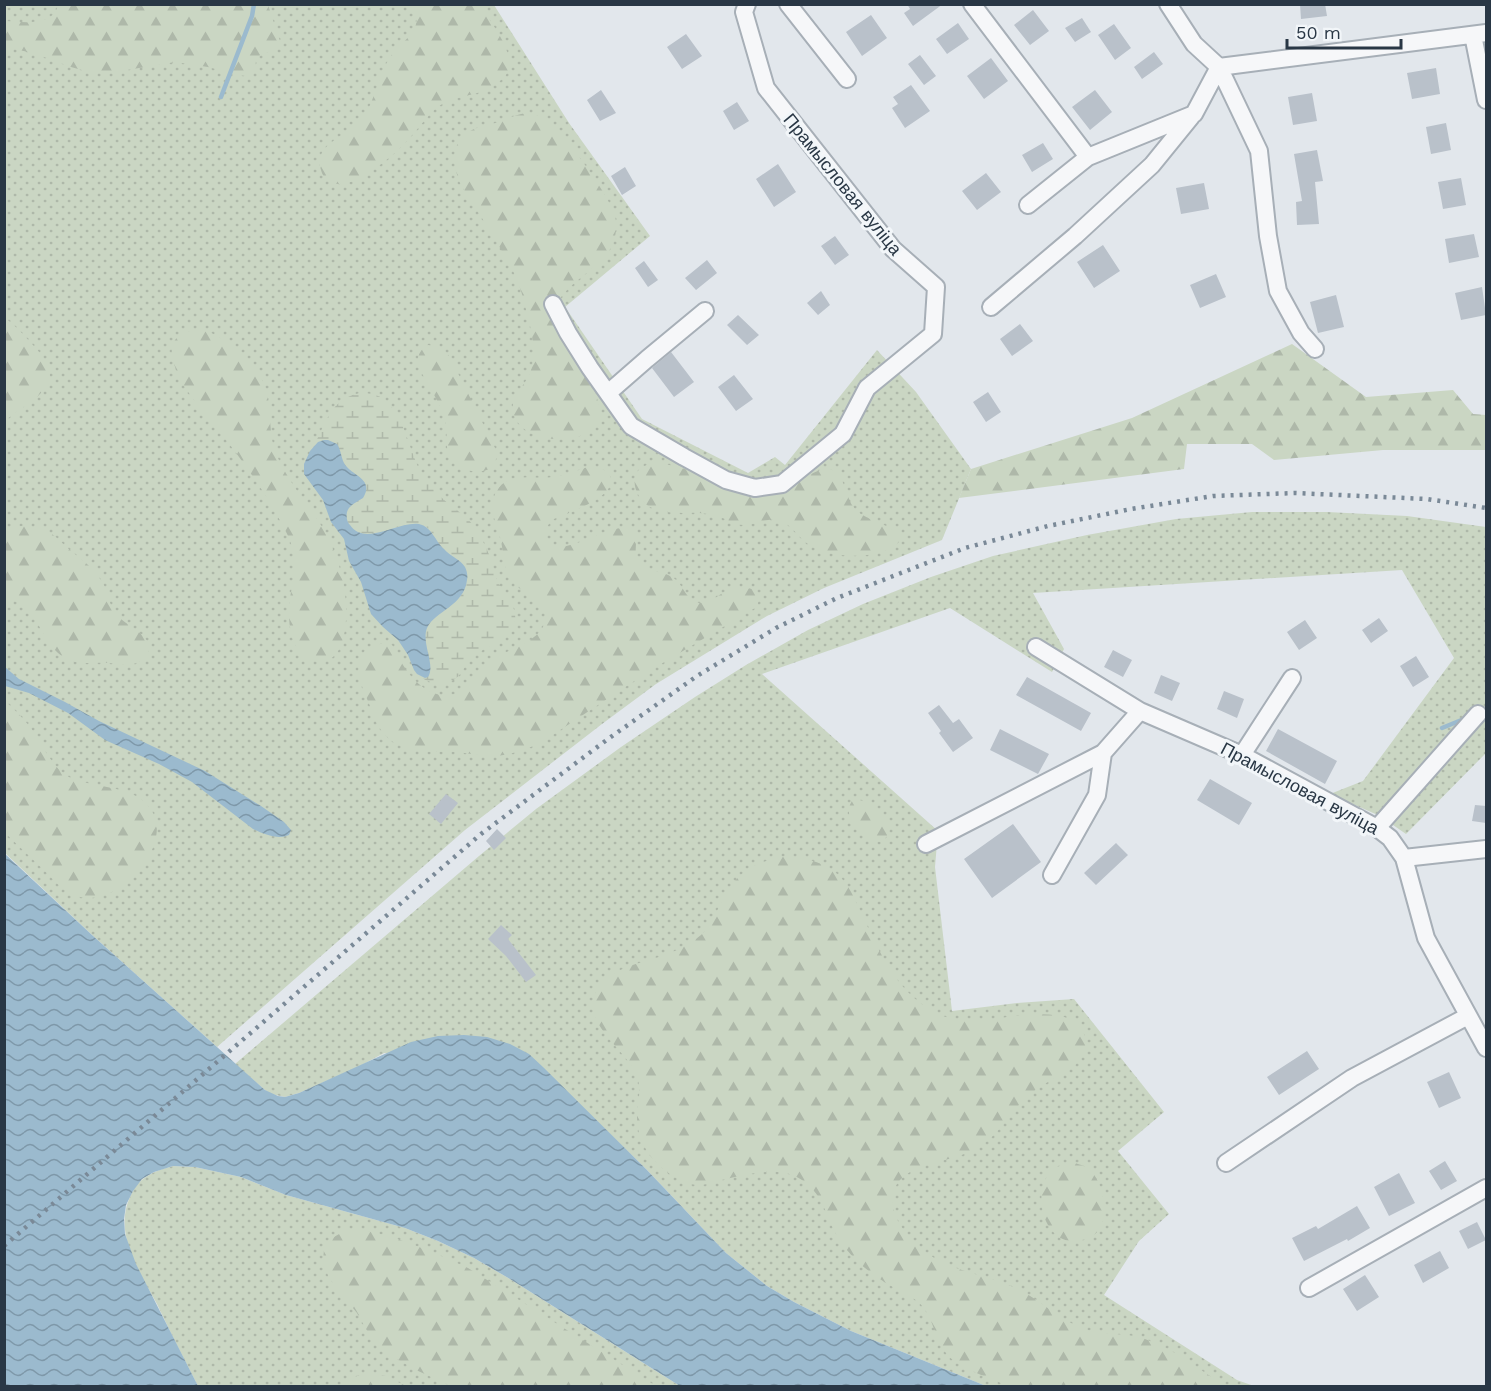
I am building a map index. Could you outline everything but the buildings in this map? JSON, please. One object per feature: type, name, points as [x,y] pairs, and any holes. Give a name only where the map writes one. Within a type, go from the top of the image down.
[{"type":"street","name":"Прамысловая вуліца","points":[[553,304],[568,333],[631,426],[726,480],[755,488],[782,484],[843,434],[867,388],[933,334],[936,287],[893,249],[766,88],[744,12],[747,4]]},
{"type":"street","points":[[788,4],[848,79]]},
{"type":"street","points":[[972,4],[1088,157]]},
{"type":"street","points":[[1168,4],[1194,44],[1220,67],[1259,151],[1268,236],[1278,291],[1301,333],[1315,349]]},
{"type":"street","points":[[1220,67],[1480,34],[1486,100]]},
{"type":"street","points":[[991,307],[1075,236],[1152,165],[1194,114],[1220,67]]},
{"type":"street","points":[[1028,205],[1088,157],[1194,114]]},
{"type":"street","points":[[608,393],[705,311]]},
{"type":"street","name":"Прамысловая вуліца","points":[[1035,647],[1140,711],[1242,755],[1377,828],[1390,838],[1404,858],[1426,938],[1486,1048]]},
{"type":"street","points":[[1242,755],[1292,678]]},
{"type":"street","points":[[926,844],[1103,753],[1140,711]]},
{"type":"street","points":[[1377,828],[1478,714]]},
{"type":"street","points":[[1052,874],[1097,795],[1103,753]]},
{"type":"street","points":[[1404,858],[1486,849]]},
{"type":"street","points":[[1226,1163],[1352,1077],[1468,1016]]},
{"type":"street","points":[[1309,1288],[1486,1188]]},
{"type":"green space","points":[[5,5],[494,5],[569,123],[650,236],[565,307],[642,419],[748,473],[775,457],[785,465],[877,350],[916,392],[971,469],[942,540],[824,588],[767,616],[656,684],[465,830],[217,1047],[5,853]]},
{"type":"green space","points":[[58,5],[268,5],[280,41],[278,48],[259,56],[255,70],[246,76],[175,62],[121,71],[89,72],[33,53],[5,47],[5,21],[44,20],[55,12]]},
{"type":"green space","points":[[407,5],[480,5],[506,48],[509,57],[507,74],[484,91],[448,101],[440,106],[399,149],[366,175],[346,183],[336,184],[328,181],[321,170],[322,153],[333,141],[360,121],[373,98],[386,64],[414,29],[416,16]]},
{"type":"green space","points":[[526,113],[543,117],[557,127],[600,186],[616,221],[614,239],[609,251],[567,290],[557,304],[570,350],[594,390],[600,413],[597,424],[589,432],[562,439],[533,434],[521,426],[514,415],[513,402],[529,376],[532,366],[533,344],[529,321],[516,277],[460,183],[454,161],[456,147],[460,140],[472,130]]},
{"type":"green space","points":[[5,318],[41,355],[50,373],[47,385],[42,392],[5,421]]},
{"type":"green space","points":[[196,330],[209,332],[222,339],[242,355],[258,373],[267,393],[273,446],[277,456],[321,525],[334,550],[345,592],[346,620],[341,645],[336,654],[328,660],[317,662],[311,660],[298,650],[294,643],[289,608],[295,565],[287,534],[254,478],[191,396],[176,370],[172,348],[176,339],[180,335]]},
{"type":"green space","points":[[1292,344],[1366,397],[1453,390],[1473,414],[1486,415],[1486,450],[1383,450],[1274,460],[1252,444],[1187,444],[1184,469],[959,498],[971,469],[1132,418]]},
{"type":"green space","points":[[428,345],[441,348],[450,357],[495,448],[494,465],[488,469],[473,471],[465,469],[457,465],[449,456],[445,419],[418,364],[420,353]]},
{"type":"green space","points":[[360,393],[379,397],[386,401],[395,412],[422,474],[431,487],[477,530],[498,581],[514,611],[515,621],[510,634],[475,655],[456,678],[446,683],[434,683],[417,674],[421,676],[431,671],[425,641],[428,627],[457,601],[466,585],[461,562],[442,548],[425,526],[406,525],[371,533],[361,533],[352,529],[346,517],[347,511],[353,504],[350,470],[344,464],[342,455],[318,442],[314,446],[326,420],[336,406],[342,400]]},
{"type":"green space","points":[[657,462],[704,474],[780,487],[788,486],[818,471],[829,469],[839,475],[855,509],[866,517],[892,529],[900,538],[899,542],[891,548],[868,555],[841,555],[828,553],[808,544],[781,521],[768,520],[744,525],[714,515],[658,510],[642,501],[635,487],[637,472],[646,465]]},
{"type":"green space","points":[[592,466],[609,473],[610,486],[589,504],[554,519],[546,532],[550,544],[558,547],[569,545],[619,528],[628,529],[635,535],[638,562],[646,568],[671,576],[692,600],[707,602],[733,588],[748,588],[757,592],[759,599],[755,608],[651,670],[542,742],[521,751],[485,756],[457,752],[420,751],[406,748],[390,740],[378,725],[361,683],[359,667],[362,655],[371,646],[377,644],[392,645],[403,665],[417,682],[436,694],[451,695],[465,688],[487,663],[534,637],[544,624],[545,611],[537,601],[517,586],[507,573],[501,539],[493,514],[493,499],[500,487],[513,479],[558,476]]},
{"type":"green space","points":[[1252,512],[1327,512],[1407,516],[1486,527],[1486,753],[1406,834],[1380,816],[1330,794],[1363,781],[1454,658],[1402,570],[1033,593],[1064,649],[1052,672],[950,608],[762,674],[938,831],[935,867],[952,1011],[1074,999],[1164,1112],[1118,1151],[1169,1214],[1139,1241],[1104,1295],[1237,1380],[1254,1386],[986,1386],[851,1331],[767,1286],[726,1253],[646,1169],[529,1055],[384,1053],[358,1067],[285,1097],[271,1094],[235,1064],[536,809],[695,697],[808,630],[863,604],[993,556],[1087,535],[1176,519]]},
{"type":"green space","points":[[23,526],[50,532],[92,568],[104,586],[114,612],[140,633],[149,645],[149,651],[144,658],[127,665],[69,660],[61,656],[49,643],[25,607],[5,598],[5,528]]},
{"type":"green space","points":[[5,701],[30,727],[52,761],[63,773],[79,781],[125,791],[145,802],[152,811],[157,826],[155,842],[148,858],[137,873],[108,894],[92,898],[67,892],[5,833]]},
{"type":"green space","points":[[854,799],[873,807],[885,818],[889,830],[887,836],[881,841],[866,838],[858,832],[849,815],[849,806]]},
{"type":"green space","points":[[780,857],[816,862],[840,876],[852,893],[890,970],[908,992],[931,1010],[946,1017],[966,1021],[1038,1014],[1055,1015],[1070,1019],[1081,1028],[1086,1042],[1086,1049],[1075,1065],[1026,1098],[995,1134],[983,1144],[967,1153],[910,1172],[901,1179],[895,1188],[893,1208],[906,1233],[930,1256],[944,1263],[1018,1289],[1065,1320],[1082,1328],[1101,1333],[1137,1336],[1149,1341],[1173,1352],[1227,1386],[1015,1387],[989,1378],[954,1361],[942,1347],[923,1307],[911,1297],[874,1275],[854,1258],[836,1234],[814,1191],[802,1180],[794,1175],[765,1172],[695,1185],[665,1171],[652,1158],[643,1143],[638,1126],[639,1090],[636,1074],[605,1034],[594,1012],[593,1000],[598,988],[620,970],[671,952],[697,938],[708,928],[732,885],[744,872],[760,863]]},
{"type":"green space","points":[[1075,1163],[1091,1171],[1099,1183],[1104,1200],[1104,1217],[1102,1225],[1093,1236],[1068,1241],[1048,1226],[1041,1200],[1043,1186],[1048,1175],[1057,1167]]},
{"type":"green space","points":[[173,1166],[195,1167],[241,1177],[286,1195],[405,1228],[438,1241],[510,1279],[680,1386],[198,1386],[131,1253],[125,1225],[130,1197],[137,1185],[150,1174]]},
{"type":"green space","points":[[360,1229],[392,1237],[468,1268],[656,1386],[451,1386],[416,1370],[378,1345],[357,1313],[329,1278],[323,1262],[324,1249],[334,1237],[346,1230]]},
{"type":"green space","points":[[368,1373],[386,1376],[406,1386],[347,1386],[353,1378]]},
{"type":"water","points":[[324,440],[337,444],[344,463],[361,478],[366,486],[363,498],[351,506],[347,512],[348,522],[356,531],[373,534],[419,524],[427,528],[441,546],[466,569],[467,580],[461,596],[436,617],[427,628],[426,640],[430,666],[428,677],[417,674],[398,640],[371,614],[361,582],[349,561],[344,539],[331,522],[323,500],[304,474],[304,464],[310,451],[318,442]]},
{"type":"water","points":[[5,667],[19,679],[99,721],[205,771],[284,822],[291,830],[289,835],[276,837],[253,829],[192,782],[159,764],[105,740],[68,713],[29,693],[5,686]]},
{"type":"water","points":[[4,853],[265,1090],[285,1097],[299,1093],[411,1042],[438,1036],[487,1037],[510,1044],[529,1054],[543,1067],[646,1169],[726,1253],[767,1286],[851,1331],[986,1386],[680,1386],[510,1279],[438,1241],[405,1228],[286,1195],[241,1177],[195,1167],[173,1166],[154,1172],[142,1179],[133,1191],[126,1205],[125,1234],[136,1264],[198,1386],[5,1386]]},
{"type":"waterway","points":[[221,97],[252,16],[254,4]]},
{"type":"waterway","points":[[1442,728],[1464,719]]},
{"type":"railway","points":[[4,1246],[481,834],[697,676],[776,628],[837,598],[965,548],[1048,526],[1131,509],[1213,496],[1295,493],[1427,499],[1486,508]]}]
